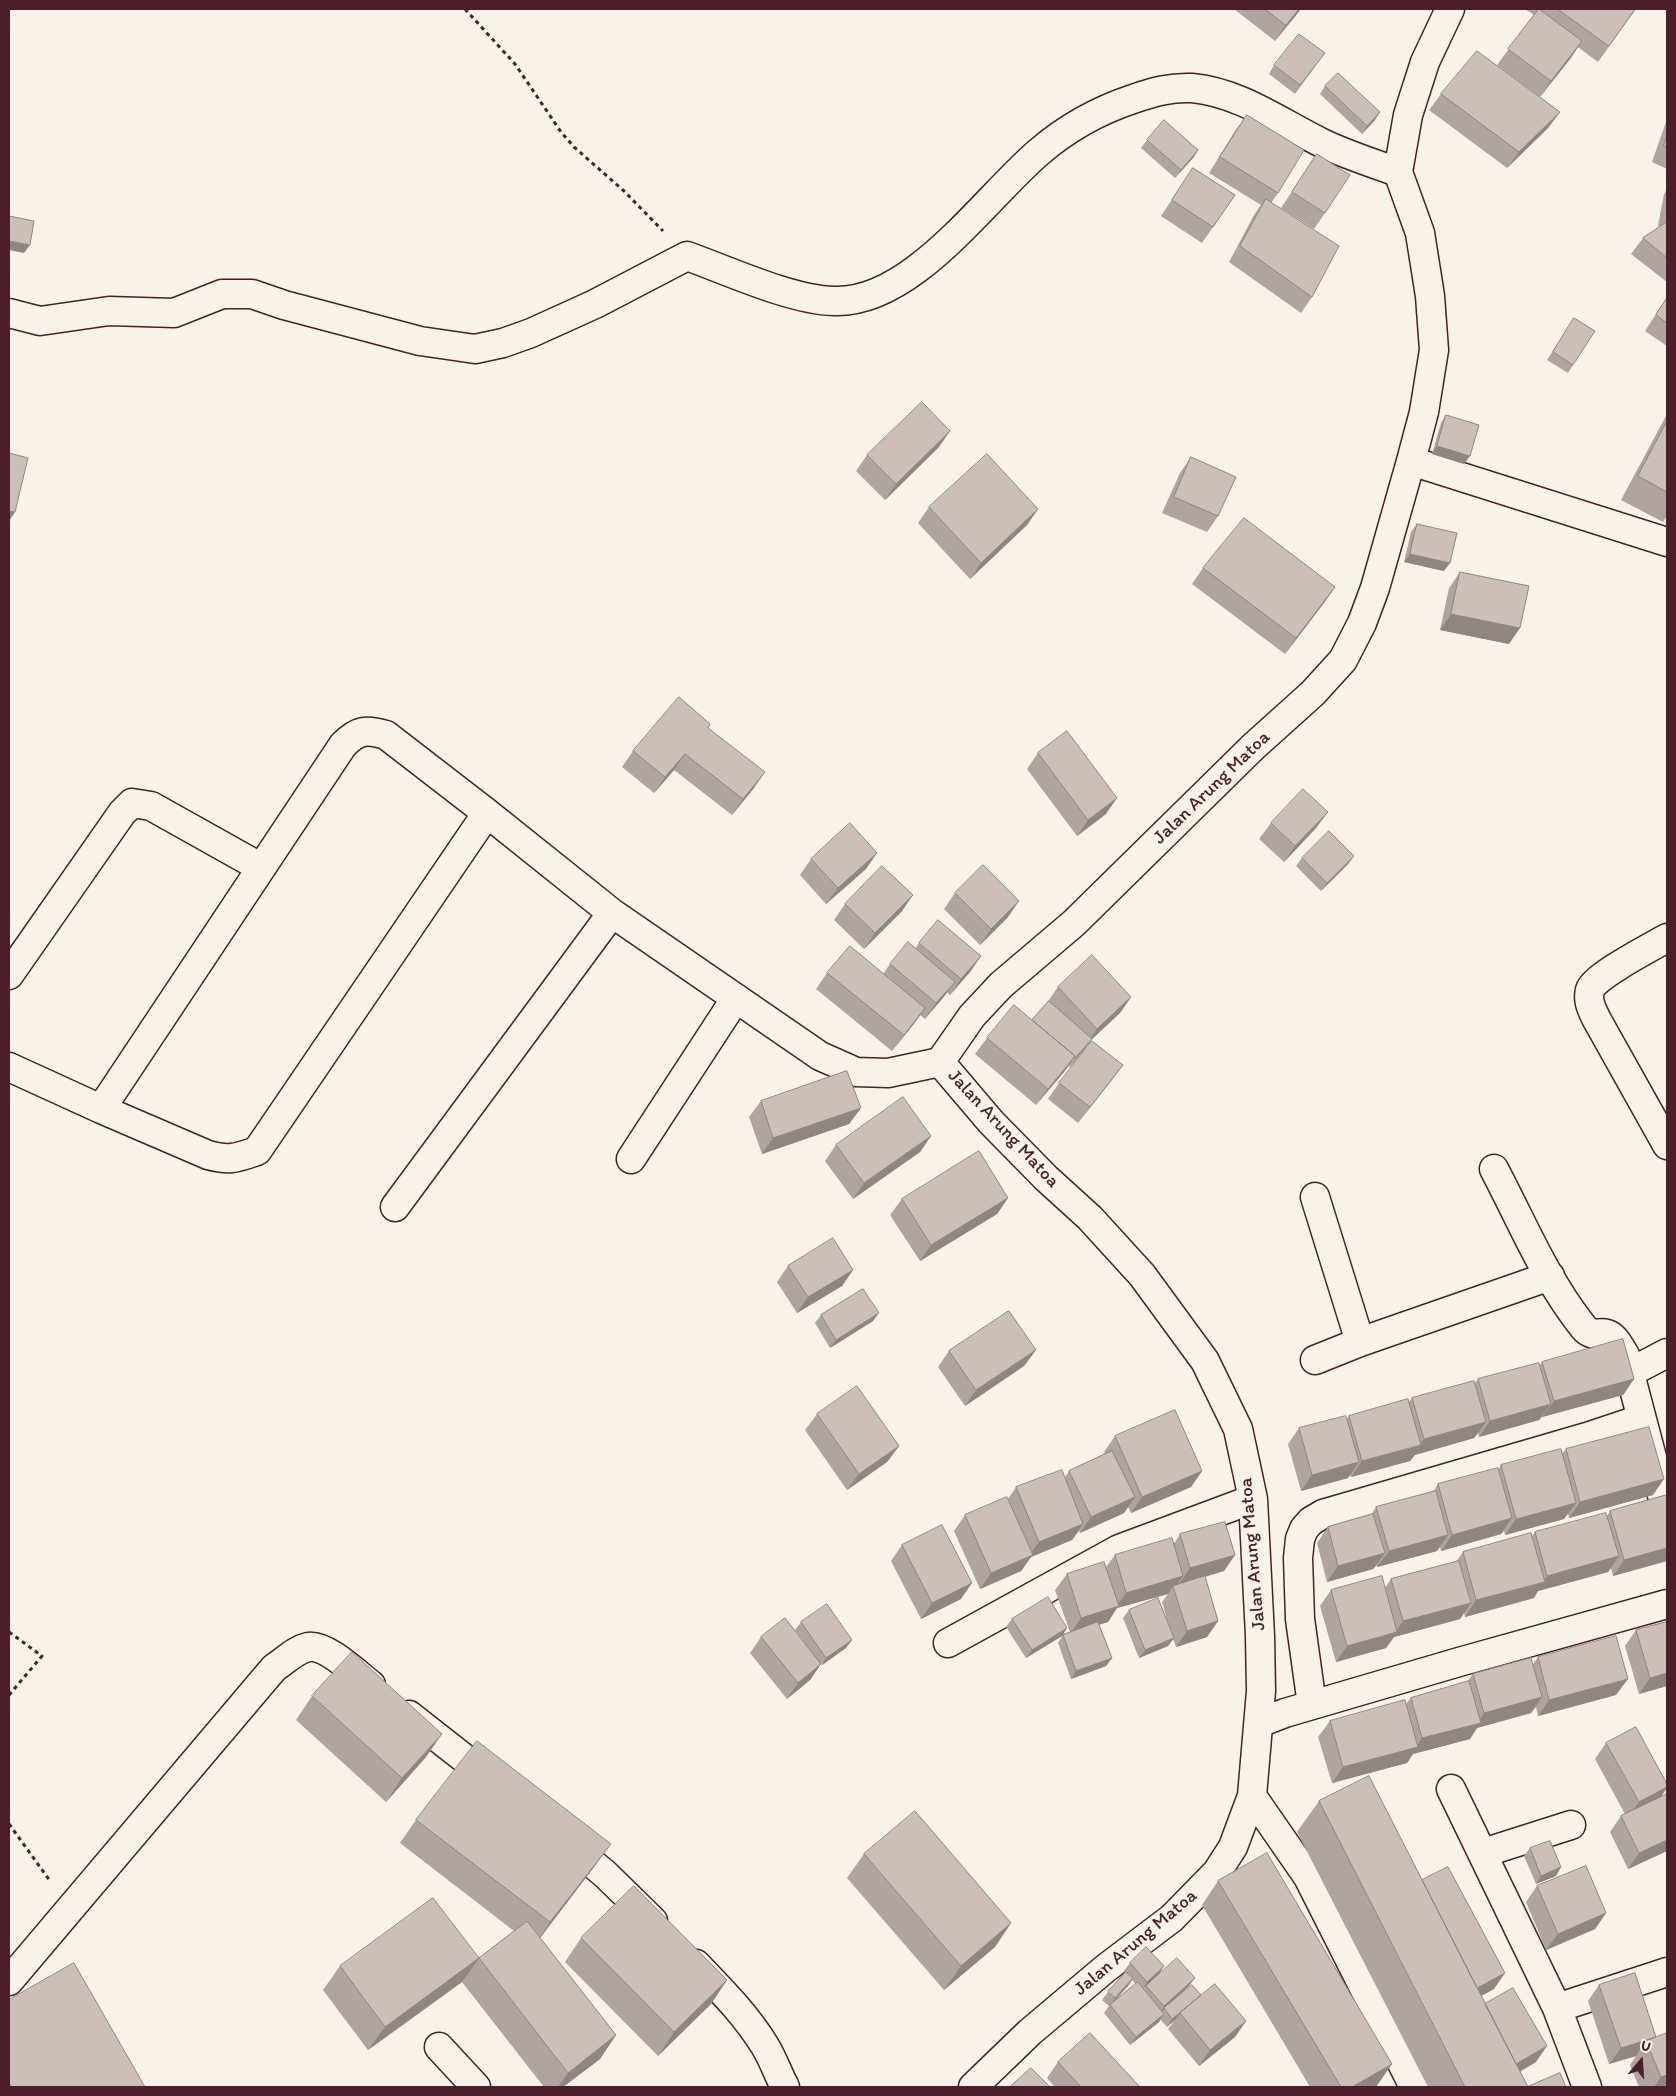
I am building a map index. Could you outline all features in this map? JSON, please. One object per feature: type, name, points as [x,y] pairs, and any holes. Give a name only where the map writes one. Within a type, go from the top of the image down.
[{"type":"street","name":"Jalan Arung Matoa","points":[[973,2087],[1030,2032],[1106,1968],[1172,1918],[1217,1872],[1233,1848],[1252,1796],[1261,1691],[1260,1645],[1253,1499],[1238,1429],[1205,1361],[1142,1275],[1090,1218],[1046,1178],[991,1122],[940,1062],[972,1016],[1000,985],[1074,923],[1254,747],[1313,693],[1342,660],[1362,623],[1375,588],[1424,412],[1434,350],[1430,296],[1420,233],[1398,172],[1408,115],[1424,62],[1450,9]]},
{"type":"street","points":[[9,313],[40,321],[109,311],[174,314],[222,294],[252,294],[284,305],[420,340],[475,349],[503,343],[531,333],[595,304],[687,256],[805,297],[835,301],[867,297],[896,284],[933,256],[1038,152],[1073,126],[1098,111],[1161,89],[1193,88],[1232,97],[1353,158],[1398,172]]},
{"type":"street","points":[[1411,461],[1667,542]]},
{"type":"street","points":[[100,1109],[343,745],[354,734],[370,730],[386,735],[612,913],[820,1056],[856,1072],[888,1073],[940,1062]]},
{"type":"street","points":[[9,975],[122,813],[132,803],[151,806],[260,867]]},
{"type":"street","points":[[9,1067],[100,1109],[208,1155],[224,1159],[236,1158],[257,1151],[487,813]]},
{"type":"street","points":[[395,1207],[612,913]]},
{"type":"street","points":[[1667,938],[1600,978],[1590,988],[1588,1001],[1596,1020],[1667,1145]]},
{"type":"street","points":[[631,1159],[736,998]]},
{"type":"street","points":[[1494,1169],[1550,1276],[1588,1332],[1596,1335],[1603,1333],[1610,1335],[1625,1355],[1667,1514]]},
{"type":"street","points":[[1315,1197],[1360,1342]]},
{"type":"street","points":[[1315,1360],[1360,1342],[1550,1276]]},
{"type":"street","points":[[1629,1373],[1667,1353]]},
{"type":"street","points":[[1312,1705],[1300,1619],[1298,1558],[1300,1539],[1311,1521],[1323,1514],[1587,1437],[1641,1419]]},
{"type":"street","points":[[948,1643],[1119,1549],[1253,1499]]},
{"type":"street","points":[[1259,1723],[1312,1705],[1667,1604]]},
{"type":"street","points":[[9,1981],[274,1668],[296,1652],[309,1647],[321,1648],[338,1659],[515,1799]]},
{"type":"street","points":[[1451,1789],[1557,2008],[1587,2087]]},
{"type":"street","points":[[1252,1796],[1308,1877],[1414,2087]]},
{"type":"street","points":[[546,1824],[606,1875],[734,2004],[766,2048],[785,2087]]},
{"type":"street","points":[[1483,1853],[1571,1825]]},
{"type":"street","points":[[1557,2008],[1667,1972]]},
{"type":"street","points":[[440,2047],[476,2087]]},
{"type":"path","points":[[465,9],[515,64],[570,142],[624,191],[687,256]]},
{"type":"path","points":[[9,1632],[42,1656],[9,1695]]},
{"type":"path","points":[[9,1824],[70,1910]]},
{"type":"building","points":[[1265,9],[1299,9],[1286,25]]},
{"type":"building","points":[[1539,9],[1582,41],[1551,81],[1508,49]]},
{"type":"building","points":[[1558,9],[1635,9],[1609,46]]},
{"type":"building","points":[[1299,34],[1325,53],[1300,85],[1274,65]]},
{"type":"building","points":[[1477,51],[1560,112],[1519,152],[1441,94]]},
{"type":"building","points":[[1338,73],[1380,112],[1367,126],[1325,86]]},
{"type":"building","points":[[1247,115],[1304,150],[1278,193],[1220,157]]},
{"type":"building","points":[[1164,120],[1198,150],[1181,170],[1147,140]]},
{"type":"building","points":[[1667,135],[1667,148],[1664,146]]},
{"type":"building","points":[[1317,154],[1350,175],[1325,213],[1292,192]]},
{"type":"building","points":[[1193,168],[1235,195],[1213,227],[1172,200]]},
{"type":"building","points":[[1266,199],[1339,246],[1312,297],[1240,246]]},
{"type":"building","points":[[9,216],[34,221],[30,245],[9,241]]},
{"type":"building","points":[[1667,222],[1667,258],[1643,238]]},
{"type":"building","points":[[1667,298],[1667,323],[1656,315]]},
{"type":"building","points":[[1574,318],[1595,331],[1573,365],[1553,352]]},
{"type":"building","points":[[922,402],[950,431],[896,484],[867,455]]},
{"type":"building","points":[[1446,415],[1479,425],[1470,456],[1437,446]]},
{"type":"building","points":[[1667,421],[1667,492],[1638,476]]},
{"type":"building","points":[[9,453],[28,458],[15,512],[9,511]]},
{"type":"building","points":[[987,454],[1038,509],[981,563],[929,507]]},
{"type":"building","points":[[1191,457],[1236,477],[1218,516],[1174,497]]},
{"type":"building","points":[[1244,518],[1335,587],[1296,638],[1203,568]]},
{"type":"building","points":[[1417,524],[1457,533],[1450,563],[1410,554]]},
{"type":"building","points":[[1460,572],[1529,586],[1520,628],[1451,614]]},
{"type":"building","points":[[679,697],[710,724],[708,728],[765,772],[743,799],[685,754],[665,777],[633,751]]},
{"type":"building","points":[[1067,731],[1117,798],[1088,820],[1038,753]]},
{"type":"building","points":[[1303,789],[1328,812],[1295,846],[1271,823]]},
{"type":"building","points":[[850,823],[877,853],[838,888],[811,859]]},
{"type":"building","points":[[1329,831],[1354,856],[1327,883],[1302,858]]},
{"type":"building","points":[[983,865],[1019,901],[991,929],[955,893]]},
{"type":"building","points":[[882,866],[913,895],[875,933],[845,904]]},
{"type":"building","points":[[938,920],[981,956],[961,979],[919,943]]},
{"type":"building","points":[[908,942],[955,982],[936,1003],[890,964]]},
{"type":"building","points":[[850,946],[925,1008],[904,1035],[827,973]]},
{"type":"building","points":[[1092,955],[1131,997],[1097,1029],[1058,987]]},
{"type":"building","points":[[1049,1001],[1092,1039],[1075,1058],[1032,1020]]},
{"type":"building","points":[[1014,1005],[1075,1056],[1048,1089],[987,1038]]},
{"type":"building","points":[[1092,1041],[1123,1065],[1090,1107],[1059,1083]]},
{"type":"building","points":[[847,1071],[861,1108],[773,1138],[761,1101]]},
{"type":"building","points":[[903,1097],[931,1136],[864,1183],[836,1145]]},
{"type":"building","points":[[979,1151],[1008,1198],[931,1245],[902,1199]]},
{"type":"building","points":[[833,1238],[853,1270],[808,1297],[788,1266]]},
{"type":"building","points":[[863,1289],[879,1313],[836,1340],[821,1315]]},
{"type":"building","points":[[1009,1311],[1036,1350],[976,1390],[949,1351]]},
{"type":"building","points":[[1623,1339],[1634,1379],[1554,1401],[1542,1362]]},
{"type":"building","points":[[1539,1363],[1551,1404],[1490,1421],[1478,1379]]},
{"type":"building","points":[[1474,1381],[1486,1422],[1424,1439],[1412,1398]]},
{"type":"building","points":[[857,1386],[899,1446],[859,1474],[817,1414]]},
{"type":"building","points":[[1408,1399],[1421,1445],[1362,1461],[1349,1416]]},
{"type":"building","points":[[1175,1410],[1202,1471],[1142,1497],[1115,1436]]},
{"type":"building","points":[[1346,1416],[1359,1462],[1312,1475],[1299,1428]]},
{"type":"building","points":[[1649,1427],[1664,1479],[1580,1502],[1566,1449]]},
{"type":"building","points":[[1561,1449],[1576,1503],[1516,1519],[1501,1465]]},
{"type":"building","points":[[1112,1451],[1135,1497],[1091,1517],[1069,1471]]},
{"type":"building","points":[[1498,1468],[1512,1518],[1452,1535],[1438,1484]]},
{"type":"building","points":[[1062,1470],[1083,1524],[1039,1542],[1016,1487]]},
{"type":"building","points":[[1436,1491],[1448,1535],[1389,1551],[1376,1507]]},
{"type":"building","points":[[1667,1495],[1667,1548],[1624,1560],[1610,1511]]},
{"type":"building","points":[[1007,1497],[1033,1555],[991,1573],[965,1515]]},
{"type":"building","points":[[1606,1513],[1619,1556],[1547,1576],[1535,1532]]},
{"type":"building","points":[[1373,1514],[1385,1553],[1338,1566],[1328,1527]]},
{"type":"building","points":[[1225,1522],[1235,1555],[1190,1568],[1180,1534]]},
{"type":"building","points":[[942,1525],[972,1583],[932,1603],[902,1545]]},
{"type":"building","points":[[1531,1533],[1545,1582],[1476,1600],[1463,1552]]},
{"type":"building","points":[[1172,1538],[1183,1576],[1126,1593],[1115,1555]]},
{"type":"building","points":[[1459,1561],[1471,1603],[1403,1621],[1391,1579]]},
{"type":"building","points":[[1104,1562],[1119,1606],[1081,1618],[1067,1574]]},
{"type":"building","points":[[1205,1576],[1218,1621],[1187,1631],[1173,1586]]},
{"type":"building","points":[[1382,1576],[1397,1632],[1347,1646],[1331,1590]]},
{"type":"building","points":[[1048,1597],[1067,1628],[1032,1650],[1012,1619]]},
{"type":"building","points":[[1158,1598],[1174,1638],[1145,1650],[1129,1610]]},
{"type":"building","points":[[827,1604],[852,1640],[826,1658],[801,1622]]},
{"type":"building","points":[[785,1618],[821,1664],[798,1683],[761,1637]]},
{"type":"building","points":[[1098,1622],[1112,1658],[1076,1671],[1063,1635]]},
{"type":"building","points":[[1667,1622],[1667,1673],[1650,1678],[1636,1630]]},
{"type":"building","points":[[1616,1636],[1628,1679],[1549,1700],[1538,1657]]},
{"type":"building","points":[[352,1652],[442,1734],[402,1778],[312,1696]]},
{"type":"building","points":[[1531,1658],[1542,1697],[1484,1713],[1473,1674]]},
{"type":"building","points":[[1469,1681],[1481,1723],[1422,1738],[1411,1698]]},
{"type":"building","points":[[1405,1700],[1418,1747],[1343,1767],[1330,1721]]},
{"type":"building","points":[[1636,1727],[1667,1784],[1667,1787],[1639,1802],[1606,1743]]},
{"type":"building","points":[[477,1741],[611,1844],[550,1922],[416,1820]]},
{"type":"building","points":[[1369,1776],[1528,2087],[1465,2087],[1319,1801]]},
{"type":"building","points":[[1667,1794],[1667,1840],[1639,1853],[1621,1816]]},
{"type":"building","points":[[915,1811],[1011,1923],[961,1966],[864,1854]]},
{"type":"building","points":[[1550,1841],[1561,1867],[1541,1876],[1530,1848]]},
{"type":"building","points":[[1267,1853],[1392,2064],[1352,2087],[1341,2087],[1218,1881]]},
{"type":"building","points":[[1586,1866],[1606,1913],[1558,1934],[1537,1886]]},
{"type":"building","points":[[1448,1867],[1505,1973],[1477,1988],[1422,1880]]},
{"type":"building","points":[[634,1886],[727,1980],[674,2032],[581,1938]]},
{"type":"building","points":[[433,1898],[479,1958],[385,2027],[340,1966]]},
{"type":"building","points":[[527,1921],[616,2035],[568,2073],[479,1958]]},
{"type":"building","points":[[1146,1947],[1164,1966],[1147,1982],[1130,1963]]},
{"type":"building","points":[[1177,1958],[1195,1978],[1164,2006],[1146,1986]]},
{"type":"building","points":[[74,1963],[145,2087],[12,2087],[9,2082],[9,2000]]},
{"type":"building","points":[[1126,1972],[1133,1978],[1115,1998],[1108,1992]]},
{"type":"building","points":[[1635,1973],[1656,2037],[1621,2048],[1599,1985]]},
{"type":"building","points":[[1138,1982],[1164,2014],[1136,2037],[1110,2005]]},
{"type":"building","points":[[1215,1984],[1246,2021],[1210,2050],[1180,2013]]},
{"type":"building","points":[[1192,1985],[1201,1995],[1172,2019],[1164,2008]]},
{"type":"building","points":[[1513,1988],[1547,2046],[1516,2064],[1485,2004]]},
{"type":"building","points":[[1090,2033],[1140,2087],[1081,2087],[1058,2062]]},
{"type":"building","points":[[1667,2033],[1667,2075],[1661,2077],[1646,2041]]},
{"type":"building","points":[[1031,2068],[1050,2087],[1010,2087]]},
{"type":"building","points":[[1560,2073],[1566,2087],[1527,2087]]}]
